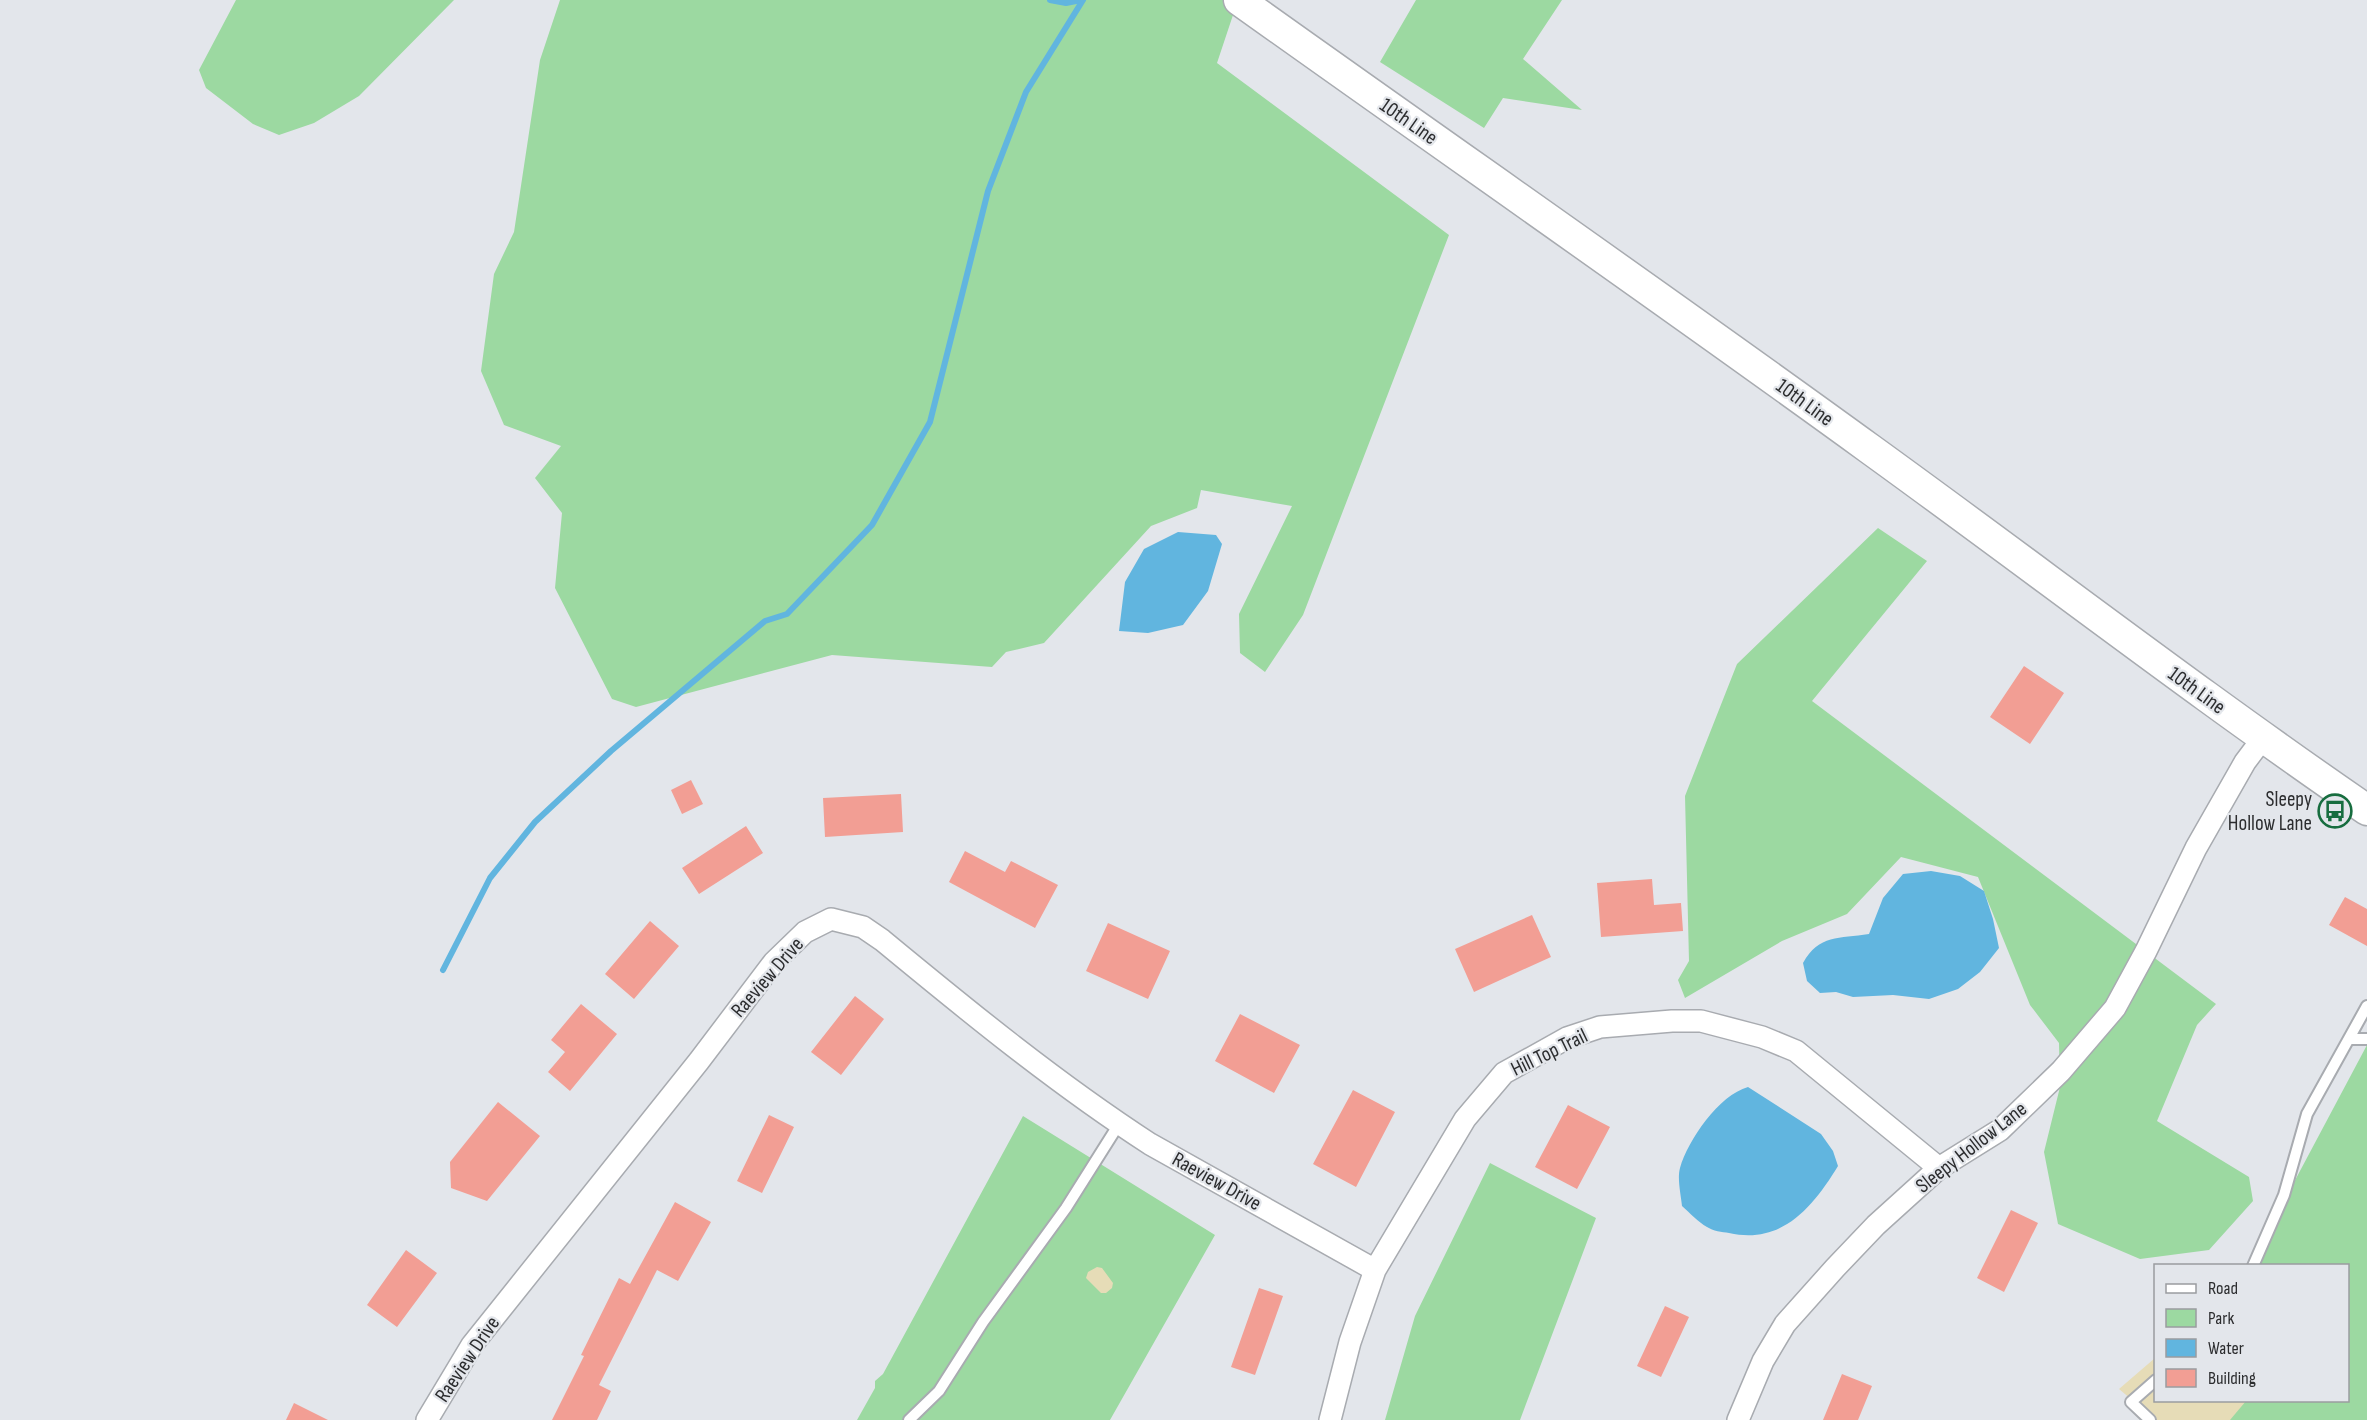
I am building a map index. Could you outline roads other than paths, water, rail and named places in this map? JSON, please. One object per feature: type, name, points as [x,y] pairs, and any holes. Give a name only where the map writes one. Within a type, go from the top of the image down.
[{"type":"main road","name":"10th Line","points":[[1239,0],[1477,167],[1870,449],[2263,738],[2367,810]]},
{"type":"street","name":"Sleepy Hollow Lane","points":[[1738,1420],[1763,1361],[1785,1324],[1876,1225],[1939,1168],[2000,1130],[2061,1071],[2115,1008],[2146,951],[2196,848],[2245,762],[2263,738]]},
{"type":"street","name":"Raeview Drive","points":[[426,1420],[472,1345],[699,1061],[774,962],[805,932],[831,919],[863,927],[882,940],[1054,1077],[1119,1124],[1375,1270]]},
{"type":"street","name":"Hill Top Trail","points":[[1330,1420],[1350,1342],[1375,1270],[1465,1119],[1504,1073],[1567,1038],[1600,1027],[1672,1021],[1701,1022],[1762,1037],[1796,1051],[1939,1168]]},
{"type":"lane","points":[[2254,1264],[2284,1196],[2307,1114],[2367,1006]]},
{"type":"lane","points":[[2349,1039],[2367,1039]]},
{"type":"lane","points":[[909,1420],[939,1391],[983,1322],[1066,1208],[1119,1124]]},
{"type":"lane","points":[[2150,1420],[2131,1402],[2154,1382]]},
{"type":"water","points":[[1178,532],[1216,535],[1222,544],[1208,591],[1183,625],[1148,633],[1119,631],[1125,582],[1144,549]]},
{"type":"water","points":[[1931,871],[1960,876],[1984,891],[1999,948],[1980,972],[1958,989],[1929,999],[1893,995],[1853,997],[1836,992],[1820,993],[1807,981],[1803,963],[1816,947],[1823,942],[1839,938],[1869,934],[1883,898],[1903,874]]},
{"type":"water","points":[[1748,1087],[1821,1134],[1833,1151],[1838,1166],[1818,1195],[1794,1219],[1780,1228],[1748,1235],[1715,1230],[1697,1220],[1682,1206],[1679,1177],[1684,1157],[1706,1120],[1726,1099]]},
{"type":"waterway","points":[[1050,0],[1066,3],[1081,0]]},
{"type":"waterway","points":[[443,970],[490,878],[535,822],[611,751],[765,621],[787,614],[872,525],[930,422],[988,191],[1026,92],[1083,0]]},
{"type":"place","name":"Sleepy Hollow Lane","points":[[2335,811]]}]
